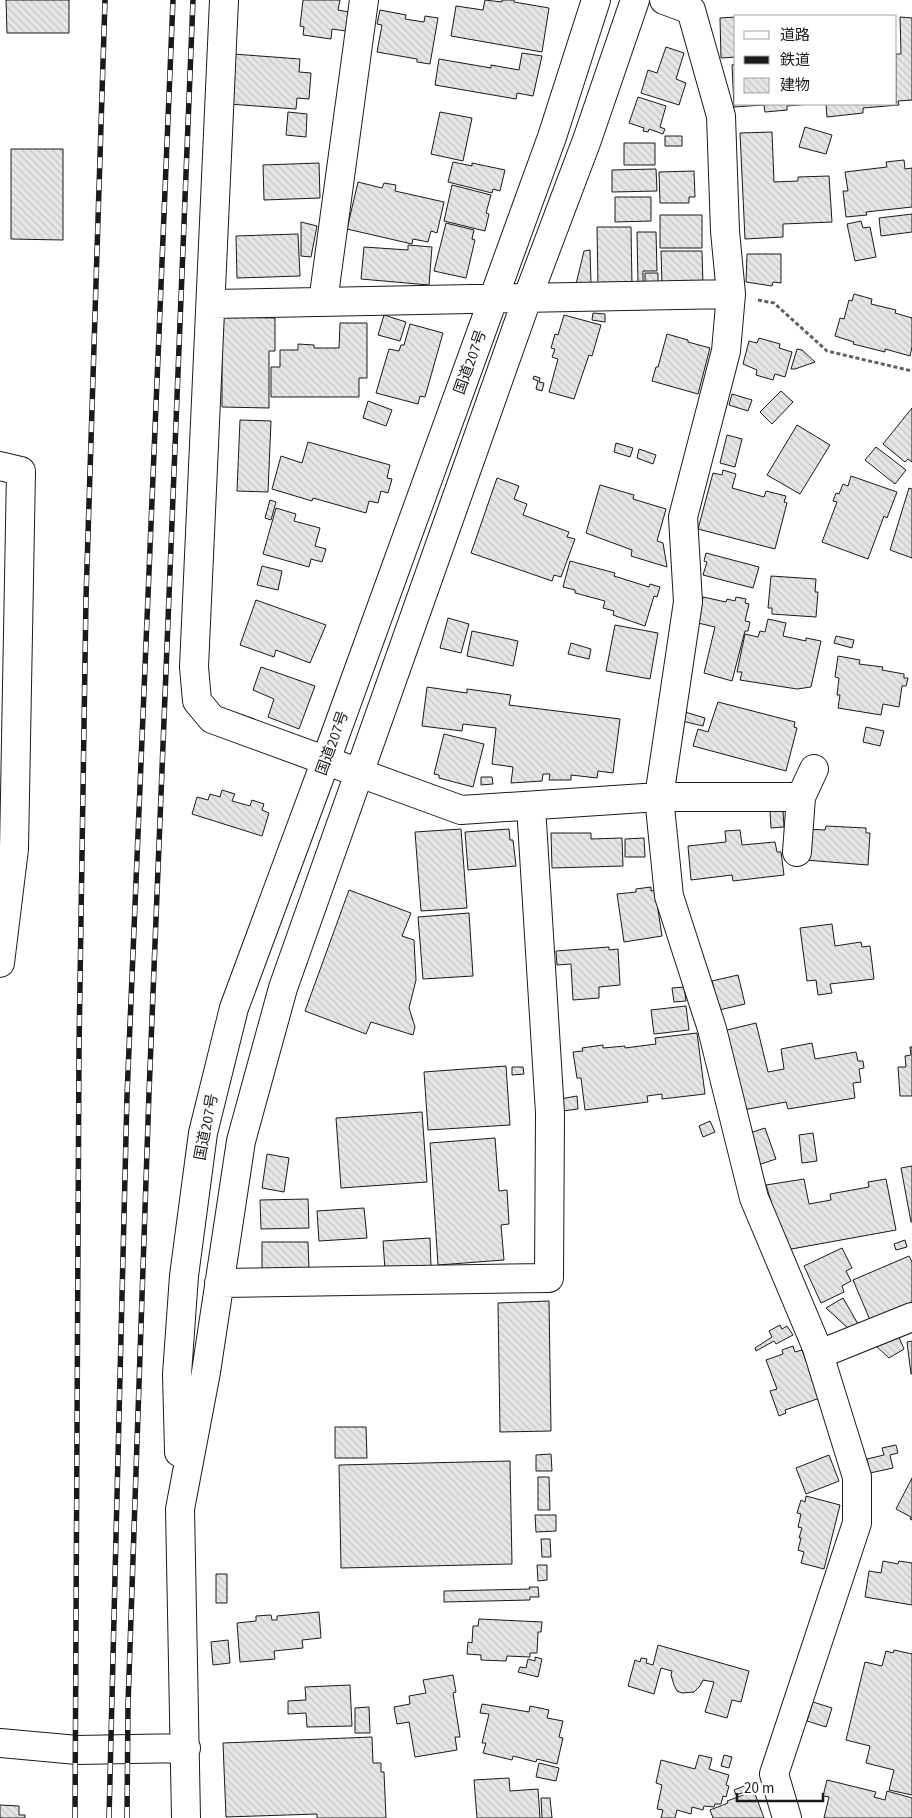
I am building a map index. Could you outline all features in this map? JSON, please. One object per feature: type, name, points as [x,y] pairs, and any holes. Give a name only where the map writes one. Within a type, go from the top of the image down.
[{"type":"street","points":[[224,0],[194,667],[197,701],[212,719],[461,810],[658,797],[801,797]]},
{"type":"street","points":[[323,302],[364,0]]},
{"type":"street","name":"国道207号","points":[[180,1508],[177,1374],[184,1276],[203,1133],[234,1008],[552,137],[596,0]]},
{"type":"street","points":[[186,1818],[180,1508],[206,1372],[241,1141],[286,979],[528,299],[587,140],[635,0]]},
{"type":"street","points":[[664,0],[691,10],[721,116],[725,231],[731,294],[726,351],[683,517],[688,602],[658,797],[669,896],[712,1029],[754,1198],[820,1354],[857,1477],[857,1523],[774,1774],[788,1818]]},
{"type":"street","points":[[211,304],[731,294]]},
{"type":"street","points":[[0,466],[21,471],[14,849],[0,963]]},
{"type":"street","points":[[797,852],[801,797],[814,769]]},
{"type":"street","points":[[219,1284],[549,1278],[550,1113],[531,806]]},
{"type":"street","points":[[820,1354],[912,1317]]},
{"type":"street","points":[[0,1743],[77,1750],[186,1748]]},
{"type":"path","points":[[731,294],[774,303],[827,350],[912,370]]},
{"type":"building","points":[[6,0],[69,0],[69,33],[7,33]]},
{"type":"building","points":[[303,0],[340,0],[338,10],[349,12],[346,31],[332,29],[331,39],[303,35],[304,27],[300,26]]},
{"type":"building","points":[[485,0],[502,2],[502,0],[514,0],[514,2],[549,8],[542,52],[451,36],[456,6],[483,10]]},
{"type":"building","points":[[380,10],[406,15],[405,19],[424,22],[425,16],[438,18],[430,64],[417,62],[417,59],[377,52],[382,25],[377,24]]},
{"type":"building","points":[[734,17],[734,57],[721,58],[720,18]]},
{"type":"building","points":[[900,17],[912,18],[912,100],[898,101],[899,105],[863,108],[863,113],[827,117],[826,105],[897,105],[897,54],[901,54]]},
{"type":"building","points":[[666,47],[684,53],[676,79],[686,83],[679,105],[641,93],[648,70],[657,73]]},
{"type":"building","points":[[522,53],[542,56],[533,96],[517,93],[516,99],[435,85],[439,59],[491,68],[491,65],[519,70]]},
{"type":"building","points":[[233,54],[300,59],[299,72],[311,73],[309,99],[297,98],[296,109],[229,104]]},
{"type":"building","points":[[734,64],[734,105],[764,105],[734,107],[732,65]]},
{"type":"building","points":[[638,97],[666,106],[660,127],[665,129],[663,134],[649,129],[648,132],[643,131],[644,128],[629,123]]},
{"type":"building","points":[[764,105],[798,105],[787,106],[787,110],[765,112]]},
{"type":"building","points":[[288,112],[307,114],[306,137],[286,135]]},
{"type":"building","points":[[440,112],[472,118],[463,161],[431,154]]},
{"type":"building","points":[[805,127],[832,135],[826,154],[799,147]]},
{"type":"building","points":[[772,132],[774,182],[798,181],[798,177],[829,176],[832,222],[783,224],[783,237],[745,239],[740,133]]},
{"type":"building","points":[[665,136],[682,136],[682,146],[665,146]]},
{"type":"building","points":[[624,143],[655,143],[655,165],[624,165]]},
{"type":"building","points":[[11,149],[63,149],[63,240],[11,239]]},
{"type":"building","points":[[904,160],[905,169],[912,168],[912,207],[866,212],[867,215],[846,217],[843,191],[848,191],[845,172],[887,167],[886,162]]},
{"type":"building","points":[[453,162],[472,166],[472,163],[505,170],[500,191],[493,189],[492,193],[448,182]]},
{"type":"building","points":[[319,163],[320,198],[264,200],[263,165]]},
{"type":"building","points":[[656,169],[657,191],[612,192],[612,170]]},
{"type":"building","points":[[694,171],[695,197],[689,197],[689,203],[660,203],[659,172]]},
{"type":"building","points":[[358,182],[382,188],[384,183],[396,185],[395,191],[444,202],[437,233],[431,231],[428,242],[413,239],[412,244],[347,229]]},
{"type":"building","points":[[452,185],[491,195],[486,213],[489,214],[485,231],[444,221]]},
{"type":"building","points":[[615,197],[651,197],[651,221],[615,222]]},
{"type":"building","points":[[912,214],[912,232],[881,236],[879,218]]},
{"type":"building","points":[[660,215],[702,215],[702,248],[660,248]]},
{"type":"building","points":[[861,221],[863,228],[870,227],[876,257],[855,261],[847,224]]},
{"type":"building","points":[[301,222],[317,226],[311,257],[301,256]]},
{"type":"building","points":[[446,223],[474,230],[472,239],[475,240],[466,278],[434,271]]},
{"type":"building","points":[[597,227],[631,227],[632,285],[598,285]]},
{"type":"building","points":[[637,232],[656,232],[657,271],[643,271],[643,285],[638,285]]},
{"type":"building","points":[[298,234],[300,276],[237,278],[236,236]]},
{"type":"building","points":[[408,245],[432,247],[429,285],[361,279],[364,247],[408,250]]},
{"type":"building","points":[[590,250],[591,283],[576,284],[584,251]]},
{"type":"building","points":[[661,251],[702,251],[703,285],[662,285]]},
{"type":"building","points":[[747,254],[781,254],[781,283],[773,282],[772,286],[746,282]]},
{"type":"building","points":[[645,273],[658,273],[658,285],[645,285]]},
{"type":"building","points":[[854,294],[872,299],[871,304],[896,310],[895,313],[912,318],[912,347],[910,356],[885,349],[885,352],[853,344],[854,342],[835,336],[840,318],[844,319],[849,300],[852,301]]},
{"type":"building","points":[[593,313],[605,314],[605,322],[592,320]]},
{"type":"building","points":[[384,315],[406,322],[400,341],[378,335]]},
{"type":"building","points":[[564,315],[601,325],[592,356],[589,355],[574,399],[549,392],[558,359],[552,357],[555,349],[551,348],[555,334],[558,335]]},
{"type":"building","points":[[222,317],[275,318],[275,351],[269,351],[269,408],[222,407]]},
{"type":"building","points":[[340,323],[367,323],[367,378],[359,378],[359,397],[271,397],[271,367],[280,367],[280,350],[298,350],[298,344],[314,345],[314,348],[339,348]]},
{"type":"building","points":[[410,324],[443,333],[425,397],[420,396],[418,404],[376,393],[389,349],[399,351],[401,345],[404,345]]},
{"type":"building","points":[[667,334],[710,348],[698,394],[652,381]]},
{"type":"building","points":[[759,338],[780,344],[779,348],[792,352],[785,377],[775,374],[773,380],[756,375],[757,370],[743,364],[749,341],[757,343]]},
{"type":"building","points":[[797,349],[802,350],[815,362],[791,369]]},
{"type":"building","points":[[534,376],[540,378],[539,382],[544,383],[542,391],[536,389],[538,381],[533,379]]},
{"type":"building","points":[[781,391],[793,402],[772,424],[760,412]]},
{"type":"building","points":[[732,394],[752,400],[748,411],[729,405]]},
{"type":"building","points":[[368,401],[392,410],[386,426],[363,418]]},
{"type":"building","points":[[912,408],[912,462],[908,459],[905,462],[883,444]]},
{"type":"building","points":[[240,420],[271,421],[268,492],[237,491]]},
{"type":"building","points":[[797,425],[830,445],[800,494],[767,475]]},
{"type":"building","points":[[727,435],[742,439],[735,467],[720,463]]},
{"type":"building","points":[[308,442],[390,465],[387,478],[392,479],[388,493],[381,491],[378,503],[369,501],[366,513],[313,498],[312,501],[272,489],[281,456],[302,463]]},
{"type":"building","points":[[616,443],[633,448],[630,457],[614,452]]},
{"type":"building","points":[[876,447],[906,470],[895,484],[865,460]]},
{"type":"building","points":[[639,449],[656,455],[653,464],[637,458]]},
{"type":"building","points":[[723,470],[736,474],[732,488],[764,497],[766,491],[786,496],[784,502],[787,503],[775,549],[698,529],[713,473],[722,475]]},
{"type":"building","points":[[851,476],[897,492],[887,518],[884,516],[868,559],[822,542],[837,502],[833,501],[836,493],[839,494],[843,484],[848,486]]},
{"type":"building","points":[[497,478],[519,486],[514,499],[527,504],[523,515],[569,532],[567,537],[575,539],[561,577],[554,575],[552,581],[471,553]]},
{"type":"building","points":[[600,485],[634,495],[633,499],[666,509],[657,541],[663,543],[667,567],[631,556],[632,550],[586,533]]},
{"type":"building","points":[[909,488],[912,489],[912,558],[890,550]]},
{"type":"building","points":[[270,500],[276,502],[271,520],[265,518]]},
{"type":"building","points":[[276,508],[296,514],[294,521],[320,528],[315,546],[326,549],[322,562],[311,559],[309,567],[263,554]]},
{"type":"building","points":[[706,553],[759,567],[753,588],[703,575],[707,562],[704,561]]},
{"type":"building","points":[[570,561],[615,573],[614,576],[649,587],[650,584],[660,587],[657,597],[654,596],[645,626],[613,615],[614,611],[603,608],[605,601],[575,593],[575,590],[563,587]]},
{"type":"building","points":[[262,566],[282,571],[278,590],[257,585]]},
{"type":"building","points":[[771,576],[816,579],[815,592],[818,592],[816,617],[772,614],[772,608],[768,608]]},
{"type":"building","points":[[703,597],[726,602],[727,599],[735,601],[736,597],[746,599],[745,603],[749,604],[745,621],[750,622],[748,631],[745,631],[732,681],[704,673],[715,627],[698,623]]},
{"type":"building","points":[[256,600],[326,625],[310,663],[276,650],[274,657],[240,645]]},
{"type":"building","points":[[448,618],[469,624],[461,653],[440,648]]},
{"type":"building","points":[[768,619],[786,623],[783,636],[806,641],[806,638],[821,641],[811,687],[797,689],[740,680],[742,672],[737,672],[745,634],[758,637],[760,631],[765,632]]},
{"type":"building","points":[[615,625],[658,633],[650,679],[606,671]]},
{"type":"building","points":[[472,631],[518,641],[513,666],[467,656]]},
{"type":"building","points":[[836,636],[854,640],[852,648],[834,643]]},
{"type":"building","points":[[571,643],[591,649],[589,659],[568,654]]},
{"type":"building","points":[[838,656],[860,660],[859,664],[883,667],[882,670],[904,674],[904,678],[908,678],[906,686],[902,686],[899,707],[883,704],[881,715],[838,708],[840,695],[837,695],[839,678],[835,677]]},
{"type":"building","points":[[261,667],[315,686],[299,729],[268,717],[274,699],[253,690]]},
{"type":"building","points":[[427,687],[467,693],[467,689],[511,695],[509,705],[620,719],[613,773],[598,771],[597,778],[571,775],[571,780],[549,780],[550,774],[543,774],[542,781],[511,783],[513,767],[492,764],[496,728],[463,724],[462,731],[422,726]]},
{"type":"building","points":[[718,702],[795,722],[794,727],[797,728],[786,771],[693,746],[698,729],[708,732]]},
{"type":"building","points":[[685,712],[705,718],[703,726],[682,721]]},
{"type":"building","points":[[866,727],[884,731],[880,746],[863,742]]},
{"type":"building","points":[[444,734],[484,744],[473,787],[439,778],[439,775],[434,774]]},
{"type":"building","points":[[481,777],[492,777],[493,784],[481,785]]},
{"type":"building","points":[[222,790],[235,794],[232,801],[250,806],[252,800],[264,804],[262,810],[269,813],[262,836],[192,814],[197,797],[208,800],[210,794],[220,797]]},
{"type":"building","points":[[770,811],[783,811],[784,827],[771,828]]},
{"type":"building","points":[[826,826],[866,828],[866,833],[870,833],[868,865],[805,860],[807,829],[825,830]]},
{"type":"building","points":[[461,829],[467,908],[421,911],[415,832]]},
{"type":"building","points":[[509,829],[510,840],[513,840],[516,866],[468,870],[465,832]]},
{"type":"building","points":[[740,830],[742,845],[775,842],[777,852],[781,852],[784,875],[733,881],[732,875],[691,880],[688,846],[726,842],[725,831]]},
{"type":"building","points":[[551,833],[591,833],[591,839],[622,838],[623,866],[552,868]]},
{"type":"building","points":[[644,838],[645,857],[625,857],[625,839]]},
{"type":"building","points":[[651,887],[651,891],[655,890],[662,936],[624,942],[617,894],[636,892],[636,889]]},
{"type":"building","points":[[349,890],[411,913],[402,936],[414,940],[416,980],[409,1008],[415,1027],[413,1035],[371,1022],[366,1034],[305,1011]]},
{"type":"building","points":[[469,913],[473,976],[423,979],[418,917]]},
{"type":"building","points":[[832,924],[835,946],[861,942],[862,947],[870,946],[874,979],[830,984],[832,993],[818,995],[816,980],[807,981],[800,928]]},
{"type":"building","points":[[609,947],[609,950],[618,949],[620,985],[599,987],[599,998],[573,1000],[571,964],[557,965],[556,951]]},
{"type":"building","points":[[738,975],[745,1004],[719,1010],[712,981]]},
{"type":"building","points":[[684,987],[686,1001],[674,1002],[672,988]]},
{"type":"building","points":[[686,1006],[689,1030],[654,1034],[651,1010]]},
{"type":"building","points":[[756,1023],[768,1072],[784,1069],[781,1049],[812,1043],[815,1059],[856,1052],[858,1061],[863,1061],[864,1068],[859,1069],[861,1082],[853,1083],[855,1098],[788,1109],[786,1102],[743,1110],[723,1031]]},
{"type":"building","points":[[697,1033],[705,1094],[662,1099],[662,1094],[647,1096],[648,1102],[585,1110],[581,1078],[577,1078],[573,1052],[583,1051],[582,1048],[603,1045],[603,1048],[625,1046],[625,1048],[656,1044],[655,1038]]},
{"type":"building","points":[[910,1047],[912,1047],[912,1096],[900,1096],[898,1067],[906,1067],[905,1056],[911,1055]]},
{"type":"building","points":[[506,1066],[510,1125],[428,1130],[424,1072]]},
{"type":"building","points":[[512,1067],[523,1067],[524,1074],[512,1075]]},
{"type":"building","points":[[577,1096],[578,1109],[562,1111],[560,1099]]},
{"type":"building","points":[[422,1112],[427,1182],[341,1188],[336,1118]]},
{"type":"building","points":[[710,1121],[715,1132],[703,1137],[699,1126]]},
{"type":"building","points":[[765,1128],[776,1159],[758,1165],[747,1134]]},
{"type":"building","points":[[813,1133],[817,1161],[802,1163],[799,1135]]},
{"type":"building","points":[[495,1138],[499,1191],[507,1190],[509,1224],[501,1225],[504,1260],[438,1265],[430,1143]]},
{"type":"building","points":[[267,1154],[289,1158],[284,1192],[262,1188]]},
{"type":"building","points":[[912,1166],[912,1222],[911,1222],[901,1168]]},
{"type":"building","points":[[804,1179],[809,1204],[831,1200],[830,1194],[869,1187],[868,1182],[886,1179],[896,1230],[786,1250],[766,1185]]},
{"type":"building","points":[[308,1199],[309,1228],[261,1229],[260,1200]]},
{"type":"building","points":[[364,1208],[367,1238],[319,1241],[317,1211]]},
{"type":"building","points":[[430,1238],[431,1267],[385,1270],[383,1241]]},
{"type":"building","points":[[905,1240],[907,1247],[896,1250],[894,1244]]},
{"type":"building","points":[[262,1242],[308,1242],[309,1270],[262,1271]]},
{"type":"building","points":[[842,1248],[852,1268],[846,1271],[851,1281],[842,1286],[844,1292],[821,1303],[804,1266]]},
{"type":"building","points":[[909,1256],[912,1262],[912,1302],[870,1320],[853,1280]]},
{"type":"building","points":[[843,1298],[858,1324],[849,1329],[826,1308]]},
{"type":"building","points":[[549,1301],[551,1431],[500,1432],[498,1303]]},
{"type":"building","points":[[780,1325],[782,1329],[787,1326],[793,1335],[776,1344],[774,1341],[756,1351],[755,1348],[772,1337],[769,1331]]},
{"type":"building","points":[[898,1335],[904,1349],[889,1358],[875,1345]]},
{"type":"building","points":[[912,1341],[912,1374],[911,1374],[907,1342]]},
{"type":"building","points":[[793,1346],[795,1352],[802,1350],[820,1398],[785,1410],[786,1413],[779,1416],[770,1391],[777,1389],[766,1360],[783,1354],[782,1350]]},
{"type":"building","points":[[335,1427],[366,1427],[367,1458],[335,1458]]},
{"type":"building","points":[[896,1445],[898,1453],[890,1455],[893,1468],[870,1473],[867,1459],[884,1455],[882,1448]]},
{"type":"building","points":[[551,1454],[552,1471],[536,1471],[536,1455]]},
{"type":"building","points":[[829,1455],[839,1481],[806,1494],[796,1468]]},
{"type":"building","points":[[510,1461],[512,1564],[341,1568],[339,1465]]},
{"type":"building","points":[[538,1477],[549,1477],[550,1510],[538,1510]]},
{"type":"building","points":[[912,1478],[912,1520],[910,1519],[911,1517],[896,1509]]},
{"type":"building","points":[[806,1496],[840,1505],[824,1569],[801,1563],[804,1552],[798,1550],[802,1528],[798,1527],[801,1514],[797,1513],[801,1500],[805,1502]]},
{"type":"building","points":[[535,1515],[556,1515],[556,1531],[536,1532]]},
{"type":"building","points":[[541,1539],[550,1539],[551,1557],[542,1557]]},
{"type":"building","points":[[883,1561],[898,1564],[899,1561],[912,1563],[912,1605],[865,1597],[869,1571],[881,1573]]},
{"type":"building","points":[[537,1565],[547,1565],[547,1580],[538,1581]]},
{"type":"building","points":[[216,1574],[227,1574],[227,1603],[216,1603]]},
{"type":"building","points":[[529,1587],[538,1587],[539,1597],[530,1597],[530,1600],[444,1602],[444,1591],[530,1589]]},
{"type":"building","points":[[319,1612],[321,1638],[302,1640],[303,1648],[274,1651],[275,1659],[240,1662],[237,1623],[256,1621],[256,1616],[271,1615],[272,1620],[277,1620],[277,1616]]},
{"type":"building","points":[[479,1619],[542,1622],[541,1632],[538,1632],[537,1653],[530,1653],[530,1657],[507,1656],[506,1661],[481,1660],[481,1655],[467,1654],[468,1642],[472,1643],[473,1626],[478,1626]]},
{"type":"building","points":[[228,1640],[230,1663],[213,1665],[211,1642]]},
{"type":"building","points":[[658,1645],[749,1671],[741,1702],[732,1700],[727,1718],[705,1712],[714,1682],[703,1680],[694,1692],[682,1693],[677,1691],[674,1685],[671,1675],[672,1671],[661,1668],[654,1694],[628,1686],[635,1660],[640,1662],[641,1658],[647,1659],[646,1663],[653,1665]]},
{"type":"building","points":[[894,1650],[912,1654],[912,1795],[889,1790],[894,1770],[866,1763],[870,1746],[846,1740],[865,1662],[882,1666],[886,1651],[893,1653]]},
{"type":"building","points":[[535,1657],[542,1659],[538,1677],[518,1672],[520,1667],[526,1668],[528,1659],[535,1661]]},
{"type":"building","points":[[453,1675],[456,1692],[453,1693],[460,1737],[455,1737],[457,1750],[415,1757],[409,1722],[397,1724],[394,1707],[410,1704],[409,1696],[426,1693],[423,1680]]},
{"type":"building","points":[[350,1685],[352,1726],[307,1727],[306,1713],[288,1714],[288,1701],[306,1700],[305,1687]]},
{"type":"building","points":[[813,1702],[832,1708],[826,1727],[807,1721]]},
{"type":"building","points":[[482,1704],[529,1712],[530,1706],[549,1710],[547,1718],[563,1721],[559,1737],[563,1738],[557,1764],[537,1759],[536,1762],[513,1756],[512,1760],[483,1753],[486,1743],[482,1743],[489,1714],[480,1713]]},
{"type":"building","points":[[369,1707],[370,1733],[355,1733],[355,1708]]},
{"type":"building","points":[[372,1737],[373,1763],[381,1763],[381,1772],[384,1772],[386,1818],[317,1818],[317,1814],[226,1817],[223,1743]]},
{"type":"building","points":[[699,1755],[712,1758],[709,1769],[729,1775],[726,1785],[729,1786],[726,1797],[723,1796],[721,1804],[715,1804],[714,1807],[704,1806],[703,1810],[692,1807],[691,1814],[677,1810],[675,1818],[661,1818],[663,1810],[657,1809],[662,1785],[656,1783],[661,1760],[695,1769]]},
{"type":"building","points":[[724,1755],[732,1757],[729,1768],[721,1766]]},
{"type":"building","points":[[539,1763],[559,1768],[556,1781],[536,1777]]},
{"type":"building","points":[[509,1778],[510,1791],[538,1789],[540,1818],[477,1818],[474,1780]]},
{"type":"building","points":[[827,1780],[876,1792],[874,1797],[885,1800],[887,1791],[912,1798],[912,1818],[824,1818],[829,1797],[823,1796]]},
{"type":"building","points":[[754,1782],[757,1788],[736,1795],[734,1790]]},
{"type":"building","points":[[754,1791],[764,1818],[713,1818],[710,1810],[728,1803],[727,1801]]},
{"type":"building","points":[[541,1798],[550,1798],[552,1818],[542,1818]]},
{"type":"building","points":[[0,1805],[19,1806],[19,1815],[25,1815],[25,1818],[0,1818]]},
{"type":"railway","points":[[75,1818],[79,1048],[86,598],[105,0]]},
{"type":"railway","points":[[109,1818],[127,1096],[173,0]]},
{"type":"railway","points":[[127,1818],[128,1705],[149,1093],[193,0]]}]
